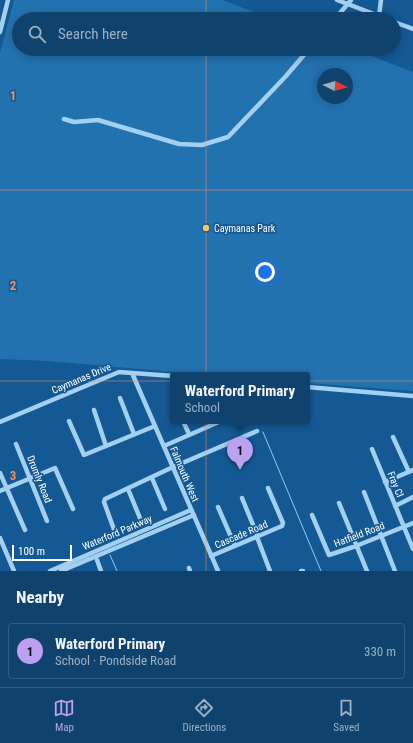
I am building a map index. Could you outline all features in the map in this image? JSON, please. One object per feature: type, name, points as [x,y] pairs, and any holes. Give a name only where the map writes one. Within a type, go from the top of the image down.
[{"type":"street","points":[[0,29],[8,0]]},
{"type":"street","points":[[337,0],[350,2],[371,12]]},
{"type":"street","points":[[380,12],[381,0]]},
{"type":"street","points":[[341,12],[350,2]]},
{"type":"street","points":[[401,25],[413,29]]},
{"type":"street","points":[[64,119],[74,122],[98,120],[180,144],[202,145],[228,137],[303,56]]},
{"type":"street","name":"Caymanas Drive","points":[[0,422],[119,372],[170,376]]},
{"type":"street","name":"Falmouth West","points":[[132,373],[218,571]]},
{"type":"street","points":[[310,387],[413,396]]},
{"type":"street","points":[[120,398],[134,434]]},
{"type":"street","points":[[94,410],[106,446]]},
{"type":"street","points":[[69,421],[83,454],[86,455],[155,426]]},
{"type":"street","points":[[184,424],[189,434]]},
{"type":"street","points":[[164,446],[209,424]]},
{"type":"street","points":[[116,536],[104,500],[173,467],[257,431]]},
{"type":"street","points":[[386,482],[411,471],[393,437]]},
{"type":"street","name":"Drumly Road","points":[[16,444],[47,521]]},
{"type":"street","name":"Fray Cl","points":[[372,449],[413,549]]},
{"type":"street","points":[[0,491],[55,468],[73,509]]},
{"type":"street","points":[[0,473],[25,530]]},
{"type":"street","points":[[152,478],[165,510]]},
{"type":"street","name":"Cascade Road","points":[[212,556],[283,525],[268,488]]},
{"type":"street","points":[[128,489],[142,523]]},
{"type":"street","points":[[364,492],[395,571]]},
{"type":"street","points":[[395,506],[413,497]]},
{"type":"street","points":[[242,498],[270,571]]},
{"type":"street","points":[[339,503],[367,571]]},
{"type":"street","points":[[218,507],[235,546]]},
{"type":"street","name":"Waterford Parkway","points":[[50,571],[191,510]]},
{"type":"street","name":"Waterford Parkway","points":[[62,571],[194,515]]},
{"type":"street","name":"Hatfield Road","points":[[312,515],[329,555],[356,546],[413,523]]},
{"type":"street","points":[[0,540],[14,571]]},
{"type":"street","points":[[97,560],[101,571]]},
{"type":"shaded area","name":"Caymanas Park","points":[[14,0],[222,0],[254,12],[12,12],[12,56],[371,56],[413,72],[413,391],[310,383],[310,372],[174,372],[48,361],[0,359],[0,53]]},
{"type":"waterway","points":[[263,432],[321,571]]},
{"type":"waterway","points":[[110,555],[117,571]]},
{"type":"place","name":"Caymanas Park","points":[[206,228]]},
{"type":"place","name":"Waterford Primary","points":[[240,470]]}]
